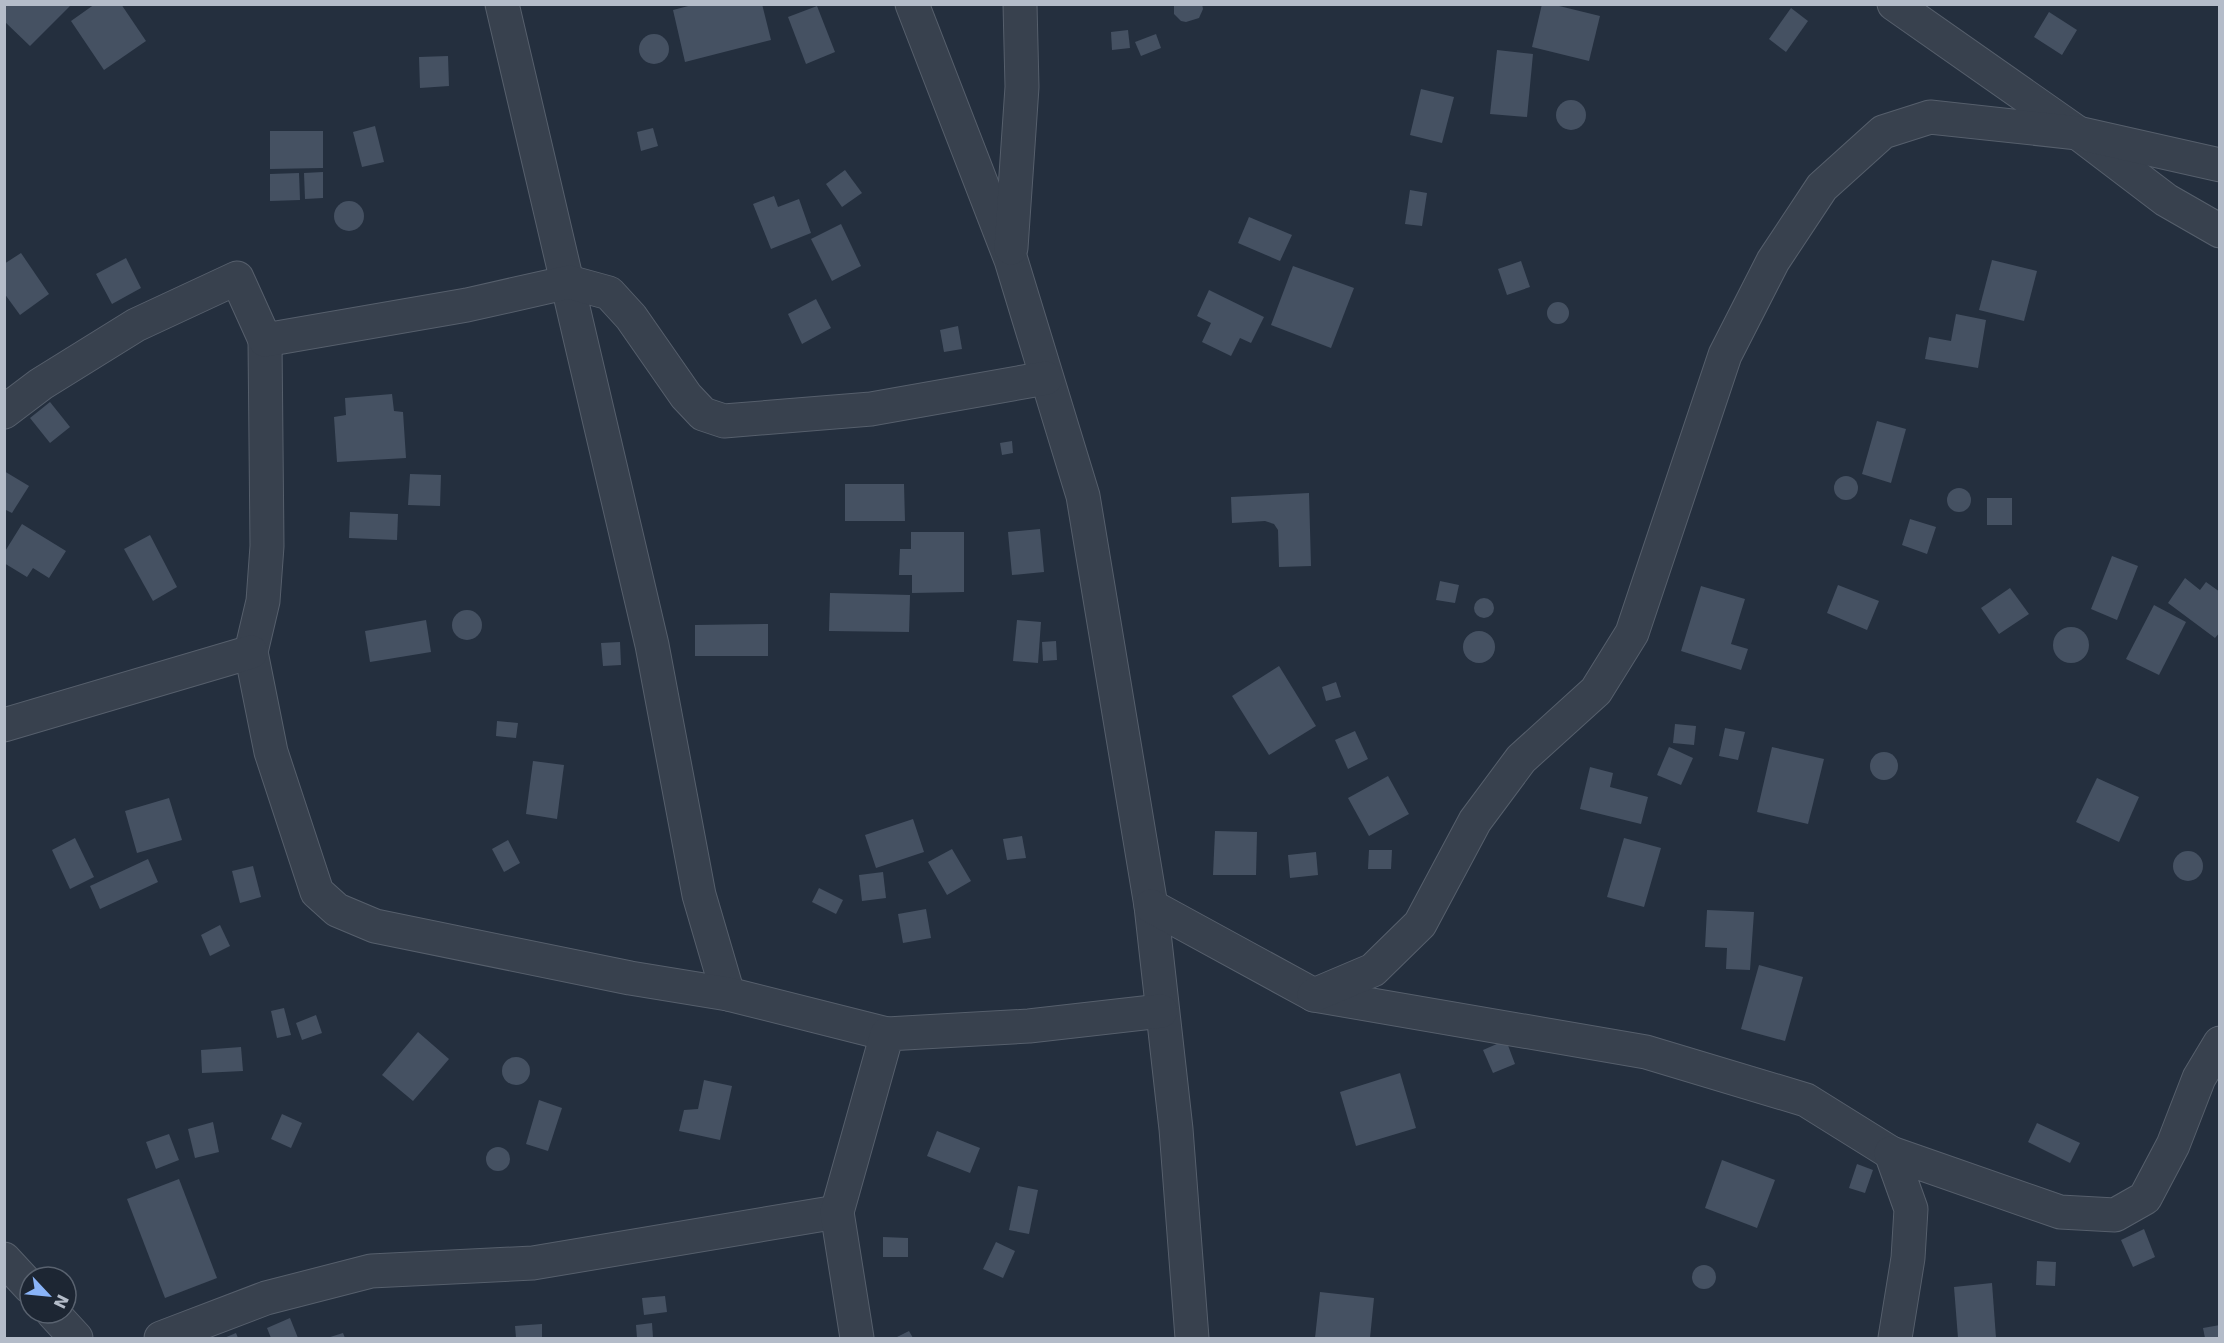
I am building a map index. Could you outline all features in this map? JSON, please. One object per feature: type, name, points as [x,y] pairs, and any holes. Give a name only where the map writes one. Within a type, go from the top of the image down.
[{"type":"street","points":[[502,4],[569,282],[652,645],[699,895],[728,994]]},
{"type":"street","points":[[912,4],[1011,260],[1083,496],[1151,906],[1176,1129],[1192,1338]]},
{"type":"street","points":[[1011,260],[1022,87],[1020,4]]},
{"type":"street","points":[[1894,4],[2078,133],[2166,200],[2220,231]]},
{"type":"street","points":[[1314,995],[1373,970],[1420,924],[1474,821],[1521,759],[1596,691],[1632,633],[1725,355],[1773,261],[1822,187],[1883,132],[1930,117],[2078,133],[2220,165]]},
{"type":"street","points":[[4,412],[41,384],[136,325],[237,278],[265,340],[267,546],[263,601],[251,652],[271,752],[317,892],[337,910],[375,926],[630,978],[728,994],[887,1034],[1029,1026],[1161,1011]]},
{"type":"street","points":[[265,340],[467,305],[569,282],[609,293],[631,317],[686,396],[703,414],[724,421],[871,409],[1046,378]]},
{"type":"street","points":[[4,725],[251,652]]},
{"type":"street","points":[[1151,906],[1314,995],[1646,1052],[1806,1100],[1891,1153],[2060,1212],[2115,1215],[2145,1198],[2173,1145],[2199,1078],[2220,1043]]},
{"type":"street","points":[[857,1338],[837,1212],[887,1034]]},
{"type":"street","points":[[1891,1153],[1911,1209],[1908,1258],[1895,1338]]},
{"type":"street","points":[[161,1338],[266,1298],[371,1271],[533,1263],[837,1212]]},
{"type":"street","points":[[4,1258],[18,1274]]},
{"type":"street","points":[[64,1325],[76,1338]]},
{"type":"building","points":[[4,4],[72,4],[30,46],[4,21]]},
{"type":"building","points":[[95,4],[121,4],[146,41],[104,70],[71,21]]},
{"type":"building","points":[[696,4],[762,4],[771,40],[685,62],[673,10]]},
{"type":"building","points":[[1174,4],[1202,4],[1203,9],[1199,18],[1186,22],[1181,21],[1174,14]]},
{"type":"building","points":[[1542,4],[1551,4],[1600,16],[1589,61],[1532,47]]},
{"type":"building","points":[[817,6],[835,52],[806,64],[788,17]]},
{"type":"building","points":[[1791,8],[1808,21],[1786,52],[1769,39]]},
{"type":"building","points":[[2049,12],[2077,30],[2062,55],[2034,37]]},
{"type":"building","points":[[1128,30],[1130,48],[1112,50],[1111,32]]},
{"type":"building","points":[[654,34],[665,38],[669,49],[665,60],[654,64],[643,60],[639,49],[643,38]]},
{"type":"building","points":[[1156,34],[1161,48],[1141,56],[1135,42]]},
{"type":"building","points":[[1497,50],[1533,54],[1527,117],[1490,114]]},
{"type":"building","points":[[448,56],[449,86],[420,88],[419,57]]},
{"type":"building","points":[[1421,89],[1454,97],[1442,143],[1410,135]]},
{"type":"building","points":[[1571,100],[1582,104],[1586,115],[1582,126],[1571,130],[1560,126],[1556,115],[1560,104]]},
{"type":"building","points":[[375,126],[384,162],[362,167],[353,132]]},
{"type":"building","points":[[653,128],[658,146],[641,151],[637,132]]},
{"type":"building","points":[[270,131],[323,131],[323,168],[270,169]]},
{"type":"building","points":[[845,170],[862,193],[842,207],[826,184]]},
{"type":"building","points":[[323,172],[323,198],[305,199],[304,173]]},
{"type":"building","points":[[299,173],[300,200],[270,201],[270,174]]},
{"type":"building","points":[[1410,190],[1427,193],[1422,226],[1405,224]]},
{"type":"building","points":[[774,196],[778,207],[799,199],[811,233],[771,249],[753,204]]},
{"type":"building","points":[[349,201],[360,205],[364,216],[360,227],[349,231],[338,227],[334,216],[338,205]]},
{"type":"building","points":[[1249,217],[1292,235],[1280,261],[1238,243]]},
{"type":"building","points":[[841,224],[861,266],[832,281],[811,239]]},
{"type":"building","points":[[21,253],[49,294],[20,315],[4,293],[4,264]]},
{"type":"building","points":[[126,258],[141,288],[112,304],[96,274]]},
{"type":"building","points":[[1992,260],[2037,271],[2024,321],[1979,310]]},
{"type":"building","points":[[1521,261],[1530,287],[1507,295],[1498,269]]},
{"type":"building","points":[[1293,266],[1354,288],[1331,348],[1271,325]]},
{"type":"building","points":[[1209,290],[1264,317],[1251,343],[1240,338],[1231,356],[1202,342],[1211,323],[1197,316]]},
{"type":"building","points":[[816,299],[831,328],[802,344],[788,314]]},
{"type":"building","points":[[1558,302],[1566,305],[1569,313],[1566,321],[1558,324],[1550,321],[1547,313],[1550,305]]},
{"type":"building","points":[[1956,314],[1986,320],[1978,368],[1925,359],[1929,337],[1951,341]]},
{"type":"building","points":[[958,326],[962,349],[944,352],[940,330]]},
{"type":"building","points":[[392,394],[394,411],[403,412],[406,458],[337,462],[334,417],[346,415],[345,398]]},
{"type":"building","points":[[50,402],[70,427],[50,443],[30,418]]},
{"type":"building","points":[[1877,421],[1906,429],[1891,483],[1862,474]]},
{"type":"building","points":[[1012,441],[1013,453],[1002,455],[1000,443]]},
{"type":"building","points":[[4,471],[29,486],[12,513],[4,509]]},
{"type":"building","points":[[410,474],[441,475],[440,506],[408,505]]},
{"type":"building","points":[[1846,476],[1855,479],[1858,488],[1855,497],[1846,500],[1837,497],[1834,488],[1837,479]]},
{"type":"building","points":[[845,484],[904,484],[905,521],[845,521]]},
{"type":"building","points":[[1959,488],[1968,491],[1971,500],[1968,509],[1959,512],[1950,509],[1947,500],[1950,491]]},
{"type":"building","points":[[1309,493],[1311,566],[1279,567],[1278,530],[1274,524],[1265,521],[1232,523],[1231,497]]},
{"type":"building","points":[[1987,498],[2012,498],[2012,525],[1987,525]]},
{"type":"building","points":[[350,512],[398,514],[397,540],[349,538]]},
{"type":"building","points":[[1910,519],[1936,527],[1927,554],[1902,545]]},
{"type":"building","points":[[22,524],[66,551],[49,578],[33,568],[27,577],[4,563],[4,553]]},
{"type":"building","points":[[1040,529],[1044,572],[1012,575],[1008,532]]},
{"type":"building","points":[[911,532],[964,532],[964,592],[912,593],[912,575],[899,575],[900,549],[911,549]]},
{"type":"building","points":[[150,535],[177,587],[153,601],[124,549]]},
{"type":"building","points":[[2112,556],[2138,566],[2117,620],[2091,609]]},
{"type":"building","points":[[2185,578],[2200,590],[2206,582],[2220,592],[2220,632],[2215,638],[2168,603]]},
{"type":"building","points":[[1440,581],[1459,585],[1455,603],[1436,600]]},
{"type":"building","points":[[1838,585],[1879,601],[1867,630],[1827,613]]},
{"type":"building","points":[[1701,586],[1745,599],[1731,644],[1748,649],[1741,670],[1681,651]]},
{"type":"building","points":[[2010,588],[2029,614],[1999,634],[1981,608]]},
{"type":"building","points":[[830,593],[910,595],[909,632],[829,631]]},
{"type":"building","points":[[1484,598],[1491,601],[1494,608],[1491,615],[1484,618],[1477,615],[1474,608],[1477,601]]},
{"type":"building","points":[[2154,605],[2186,622],[2159,675],[2126,659]]},
{"type":"building","points":[[467,610],[473,611],[481,619],[481,631],[473,639],[467,640],[461,639],[453,631],[452,625],[453,619],[461,611]]},
{"type":"building","points":[[426,620],[431,652],[370,662],[365,631]]},
{"type":"building","points":[[1017,620],[1041,622],[1038,663],[1013,661]]},
{"type":"building","points":[[768,624],[768,656],[695,656],[695,625]]},
{"type":"building","points":[[2071,627],[2084,632],[2089,645],[2084,658],[2071,663],[2058,658],[2053,645],[2058,632]]},
{"type":"building","points":[[1479,631],[1490,636],[1495,647],[1490,658],[1479,663],[1468,658],[1463,647],[1468,636]]},
{"type":"building","points":[[1056,641],[1057,660],[1043,661],[1042,642]]},
{"type":"building","points":[[620,642],[621,665],[603,666],[601,643]]},
{"type":"building","points":[[1279,666],[1316,726],[1269,755],[1232,696]]},
{"type":"building","points":[[1336,682],[1341,697],[1326,701],[1322,687]]},
{"type":"building","points":[[497,721],[518,723],[516,738],[496,736]]},
{"type":"building","points":[[1675,724],[1696,726],[1694,745],[1673,743]]},
{"type":"building","points":[[1725,728],[1745,732],[1738,760],[1719,756]]},
{"type":"building","points":[[1355,731],[1368,759],[1348,769],[1335,740]]},
{"type":"building","points":[[1669,747],[1693,758],[1681,785],[1657,775]]},
{"type":"building","points":[[1772,747],[1824,759],[1808,824],[1757,812]]},
{"type":"building","points":[[1884,752],[1894,756],[1898,766],[1894,776],[1884,780],[1874,776],[1870,766],[1874,756]]},
{"type":"building","points":[[533,761],[564,765],[557,819],[526,814]]},
{"type":"building","points":[[1590,767],[1613,773],[1610,787],[1648,797],[1641,824],[1580,809]]},
{"type":"building","points":[[1388,776],[1409,814],[1369,836],[1348,798]]},
{"type":"building","points":[[2097,778],[2139,797],[2119,842],[2076,822]]},
{"type":"building","points":[[169,798],[182,840],[137,853],[125,811]]},
{"type":"building","points":[[913,819],[924,852],[876,868],[865,835]]},
{"type":"building","points":[[1215,831],[1257,832],[1256,875],[1213,875]]},
{"type":"building","points":[[1022,836],[1026,858],[1007,860],[1003,839]]},
{"type":"building","points":[[75,838],[94,877],[70,889],[52,850]]},
{"type":"building","points":[[1624,838],[1661,848],[1644,907],[1607,897]]},
{"type":"building","points":[[508,840],[520,863],[504,872],[492,849]]},
{"type":"building","points":[[952,849],[971,881],[947,895],[928,862]]},
{"type":"building","points":[[1369,850],[1392,850],[1391,869],[1368,869]]},
{"type":"building","points":[[2188,851],[2199,855],[2203,866],[2199,877],[2188,881],[2177,877],[2173,866],[2177,855]]},
{"type":"building","points":[[1316,852],[1318,875],[1290,878],[1288,855]]},
{"type":"building","points":[[148,859],[158,882],[100,909],[90,886]]},
{"type":"building","points":[[253,866],[261,897],[240,903],[232,871]]},
{"type":"building","points":[[883,872],[886,898],[862,901],[859,875]]},
{"type":"building","points":[[819,888],[843,900],[836,914],[812,902]]},
{"type":"building","points":[[926,909],[931,938],[903,943],[898,914]]},
{"type":"building","points":[[1707,910],[1754,912],[1750,970],[1726,969],[1727,948],[1705,947]]},
{"type":"building","points":[[220,925],[230,946],[210,956],[201,935]]},
{"type":"building","points":[[1759,965],[1803,977],[1785,1041],[1741,1029]]},
{"type":"building","points":[[284,1008],[291,1035],[277,1038],[271,1011]]},
{"type":"building","points":[[316,1015],[322,1033],[302,1040],[296,1023]]},
{"type":"building","points":[[418,1032],[449,1059],[413,1101],[382,1075]]},
{"type":"building","points":[[1506,1040],[1515,1064],[1493,1073],[1483,1050]]},
{"type":"building","points":[[241,1047],[243,1071],[202,1073],[201,1050]]},
{"type":"building","points":[[516,1057],[526,1061],[530,1071],[526,1081],[516,1085],[506,1081],[502,1071],[506,1061]]},
{"type":"building","points":[[1400,1073],[1416,1128],[1356,1146],[1340,1092]]},
{"type":"building","points":[[704,1080],[732,1086],[720,1140],[679,1131],[684,1110],[698,1109]]},
{"type":"building","points":[[539,1100],[562,1108],[548,1151],[526,1144]]},
{"type":"building","points":[[282,1114],[302,1123],[291,1148],[271,1139]]},
{"type":"building","points":[[213,1122],[219,1152],[195,1158],[188,1129]]},
{"type":"building","points":[[2037,1123],[2080,1143],[2070,1163],[2028,1142]]},
{"type":"building","points":[[937,1131],[980,1148],[970,1173],[927,1156]]},
{"type":"building","points":[[169,1134],[179,1160],[156,1169],[146,1142]]},
{"type":"building","points":[[498,1147],[507,1150],[510,1159],[507,1168],[498,1171],[489,1168],[486,1159],[489,1150]]},
{"type":"building","points":[[1722,1160],[1775,1180],[1757,1228],[1705,1208]]},
{"type":"building","points":[[1857,1164],[1873,1170],[1865,1193],[1849,1188]]},
{"type":"building","points":[[179,1179],[217,1278],[165,1298],[127,1199]]},
{"type":"building","points":[[1018,1186],[1038,1190],[1029,1234],[1009,1230]]},
{"type":"building","points":[[2144,1229],[2155,1257],[2133,1267],[2121,1240]]},
{"type":"building","points":[[883,1237],[908,1238],[908,1257],[883,1257]]},
{"type":"building","points":[[996,1242],[1015,1251],[1003,1278],[983,1269]]},
{"type":"building","points":[[2037,1261],[2056,1262],[2055,1286],[2036,1285]]},
{"type":"building","points":[[1704,1265],[1712,1269],[1716,1277],[1712,1285],[1704,1289],[1696,1285],[1692,1277],[1696,1269]]},
{"type":"building","points":[[1992,1283],[1996,1338],[1958,1338],[1954,1287]]},
{"type":"building","points":[[1320,1292],[1374,1298],[1370,1338],[1315,1338]]},
{"type":"building","points":[[665,1296],[667,1312],[644,1315],[642,1298]]},
{"type":"building","points":[[290,1318],[298,1338],[271,1338],[267,1328]]},
{"type":"building","points":[[652,1323],[653,1338],[637,1338],[636,1325]]},
{"type":"building","points":[[542,1324],[542,1338],[516,1338],[515,1326]]},
{"type":"building","points":[[2220,1325],[2220,1338],[2205,1338],[2203,1328]]},
{"type":"building","points":[[909,1331],[913,1338],[895,1338]]},
{"type":"building","points":[[236,1333],[238,1338],[224,1338]]},
{"type":"building","points":[[343,1333],[345,1338],[327,1338]]}]
